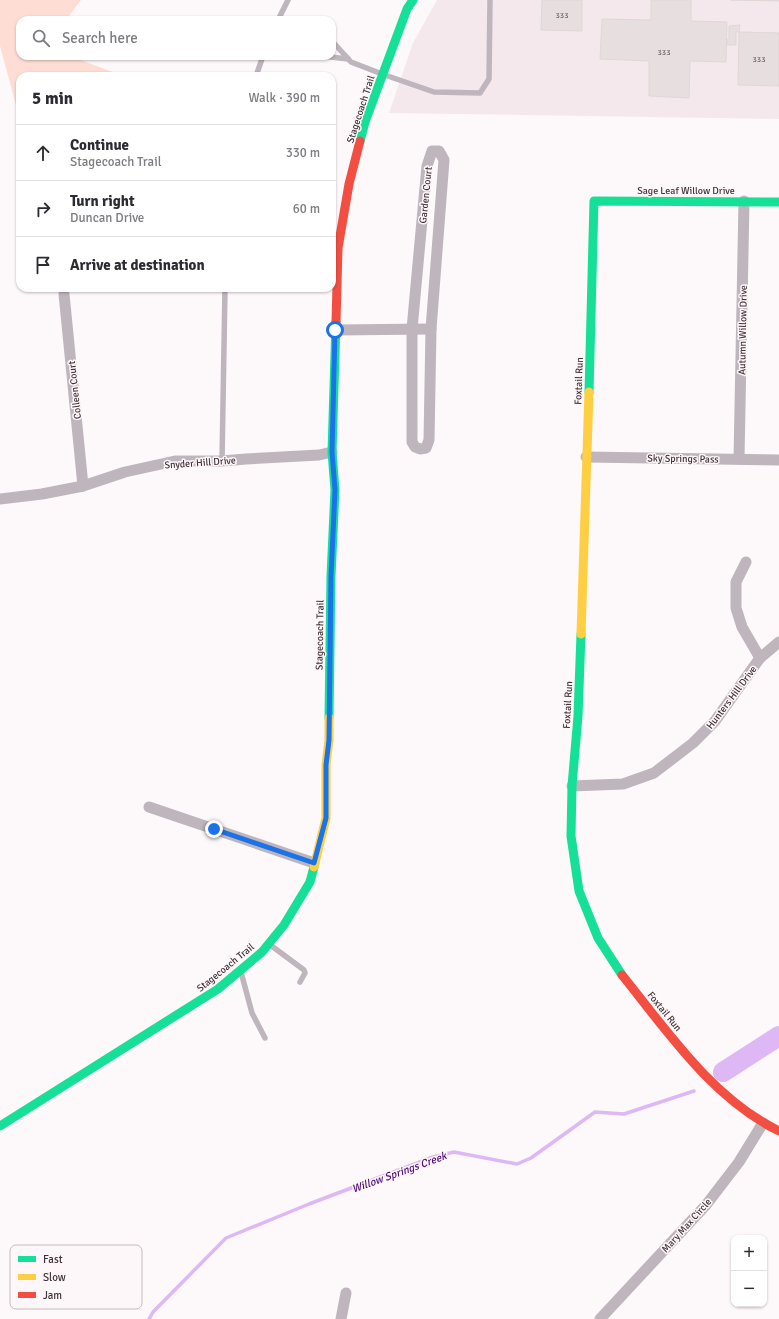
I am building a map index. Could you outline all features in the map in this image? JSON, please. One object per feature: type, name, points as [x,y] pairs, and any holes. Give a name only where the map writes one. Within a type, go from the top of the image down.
[{"type":"street","name":"Stagecoach Trail","points":[[0,1126],[133,1044],[218,989],[262,952],[284,924],[310,882],[326,818],[326,765],[329,740],[331,576],[335,490],[332,452],[338,248],[349,184],[365,122],[407,9],[413,0]]},
{"type":"street","name":"Garden Court","points":[[432,151],[439,151],[444,160],[431,329],[429,440],[426,448],[420,449],[415,447],[412,442],[412,329],[427,166],[432,151]]},
{"type":"street","name":"Autumn Willow Drive","points":[[739,459],[744,201]]},
{"type":"street","name":"Sage Leaf Willow Drive","points":[[594,202],[779,202]]},
{"type":"street","name":"Foxtail Run","points":[[594,202],[578,716],[572,786],[571,836],[579,891],[598,938],[622,975],[701,1072],[739,1105],[763,1123],[779,1131]]},
{"type":"street","name":"Colleen Court","points":[[64,294],[83,486]]},
{"type":"street","points":[[335,330],[431,329]]},
{"type":"street","name":"Snyder Hill Drive","points":[[0,499],[42,494],[83,486],[125,472],[175,461],[222,461],[319,455],[332,452]]},
{"type":"street","name":"Sky Springs Pass","points":[[586,456],[779,460]]},
{"type":"street","points":[[746,562],[736,582],[736,608],[742,627],[760,658]]},
{"type":"street","name":"Hunters Hill Drive","points":[[572,786],[623,784],[654,773],[693,743],[715,721],[760,658],[779,642]]},
{"type":"street","points":[[149,807],[314,863]]},
{"type":"street","name":"Mary Max Circle","points":[[604,1318],[706,1205],[739,1162],[763,1123]]},
{"type":"street","points":[[340,1319],[346,1293]]},
{"type":"lane","points":[[280,16],[288,0]]},
{"type":"lane","points":[[336,45],[348,59],[355,64],[434,92],[480,93],[489,79],[490,0]]},
{"type":"lane","points":[[336,58],[348,59]]},
{"type":"lane","points":[[257,72],[262,60]]},
{"type":"lane","points":[[222,461],[225,292]]},
{"type":"lane","points":[[268,944],[304,970],[305,973],[300,982]]},
{"type":"lane","points":[[241,970],[252,1013],[265,1038]]},
{"type":"shaded area","points":[[0,0],[81,0],[69,16],[16,16],[16,60],[81,60],[112,72],[16,72],[16,105],[0,46]]},
{"type":"shaded area","points":[[437,0],[779,0],[779,119],[389,113],[413,43]]},
{"type":"building","points":[[542,0],[582,0],[582,31],[541,30]]},
{"type":"building","points":[[651,0],[691,0],[691,21],[727,22],[726,62],[690,61],[689,98],[649,96],[649,61],[600,59],[602,19],[651,20]]},
{"type":"building","points":[[730,0],[779,0],[779,1]]},
{"type":"building","points":[[740,25],[739,32],[736,32],[736,45],[727,45],[727,40],[729,39],[729,26]]},
{"type":"building","points":[[739,32],[779,33],[779,86],[738,85]]},
{"type":"waterway","name":"Willow Springs Creek","points":[[723,1072],[779,1036]]},
{"type":"waterway","name":"Willow Springs Creek","points":[[149,1319],[153,1312],[226,1238],[309,1204],[433,1157],[454,1152],[517,1164],[531,1158],[595,1112],[624,1114],[694,1091]]},
{"type":"traffic: fast","points":[[360,141],[365,122],[407,9],[413,0]]},
{"type":"traffic: fast","points":[[589,392],[594,201],[779,202]]},
{"type":"traffic: fast","points":[[329,718],[331,576],[335,490],[332,452],[336,322]]},
{"type":"traffic: fast","points":[[581,634],[578,716],[572,786],[571,836],[579,891],[598,938],[622,975]]},
{"type":"traffic: fast","points":[[0,1126],[218,989],[262,952],[284,925],[310,882],[314,867]]},
{"type":"traffic: slow","points":[[581,634],[589,392]]},
{"type":"traffic: slow","points":[[314,867],[326,818],[326,765],[329,740],[329,718]]},
{"type":"traffic: jam","points":[[336,322],[338,248],[349,184],[360,141]]},
{"type":"traffic: jam","points":[[622,975],[674,1041],[712,1082],[733,1101],[755,1117],[779,1131]]},
{"type":"route","points":[[214,829],[314,863],[326,818],[326,765],[329,740],[331,576],[335,490],[332,452],[335,330]]}]
